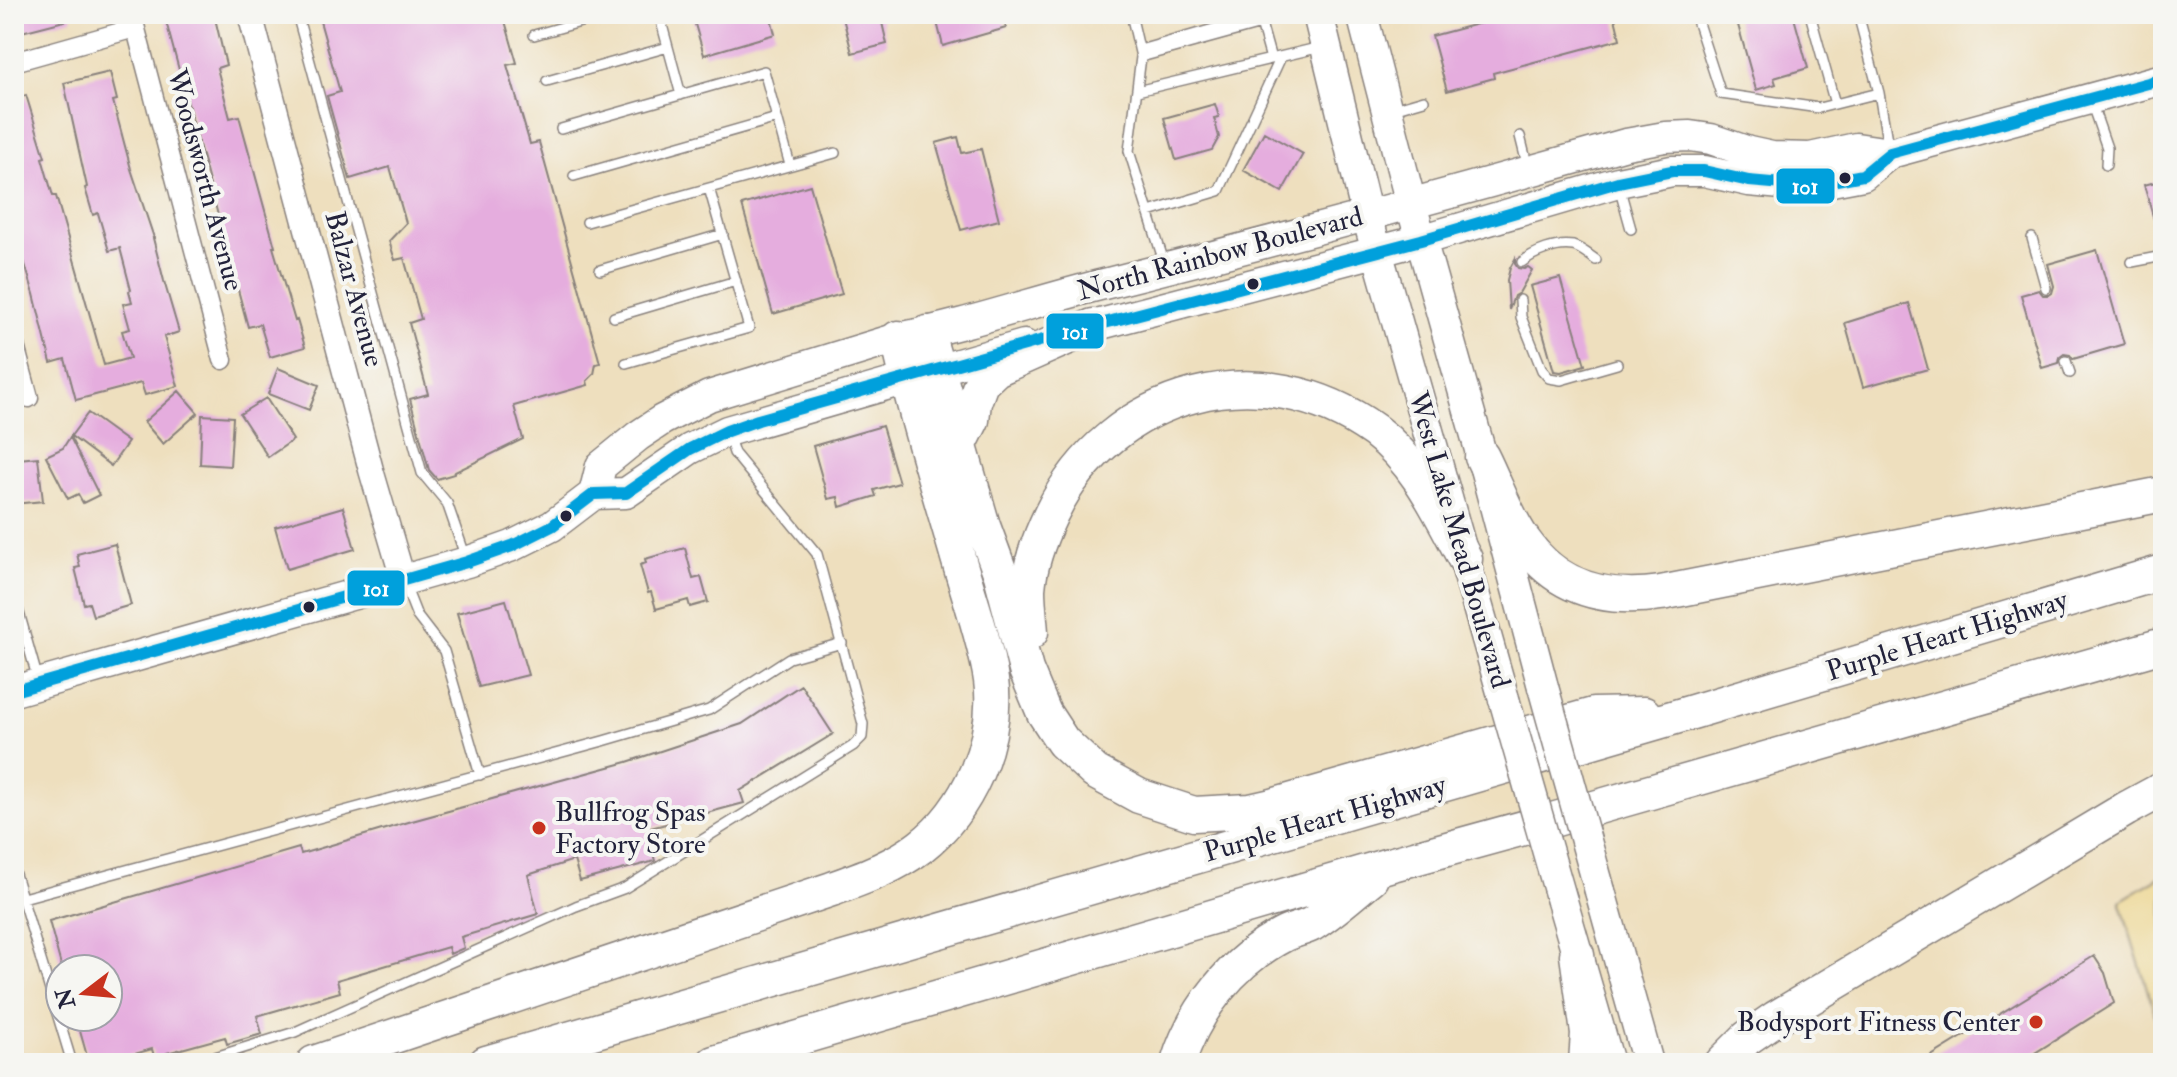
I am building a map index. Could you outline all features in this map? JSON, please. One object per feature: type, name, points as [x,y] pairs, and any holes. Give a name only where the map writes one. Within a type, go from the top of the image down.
[{"type":"highway","points":[[960,444],[972,420],[981,383],[996,369],[1093,326]]},
{"type":"highway","points":[[314,1063],[884,869],[921,847],[949,817],[973,782],[986,747],[992,713],[991,680],[967,590],[913,335]]},
{"type":"highway","points":[[922,375],[960,444],[983,526],[1001,575],[1026,670],[1044,713],[1063,742],[1095,772],[1139,796],[1194,814],[1272,806],[1593,715],[1689,713]]},
{"type":"highway","points":[[1229,812],[1162,795],[1112,769],[1092,751],[1061,712],[1040,669],[1031,632],[1028,589],[1037,546],[1062,492],[1102,443],[1138,417],[1194,395],[1255,389],[1307,399],[1337,409],[1374,430],[1405,457],[1424,484],[1465,559]]},
{"type":"highway","points":[[1482,457],[1515,526],[1536,556],[1554,574],[1592,592],[1614,596],[1661,593],[2163,494]]},
{"type":"highway","name":"Purple Heart Highway","points":[[486,1063],[2163,572]]},
{"type":"highway","points":[[714,1063],[1389,865],[2163,645]]},
{"type":"highway","points":[[1722,1063],[1747,1038],[1776,1018],[2163,789]]},
{"type":"highway","points":[[1178,1063],[1198,1017],[1237,969],[1283,935],[1311,924],[1389,865]]},
{"type":"highway","points":[[1577,955],[1588,1033],[1586,1063]]},
{"type":"main road","name":"West Lake Mead Boulevard","points":[[1318,14],[1376,251],[1609,1063]]},
{"type":"main road","name":"West Lake Mead Boulevard","points":[[1362,14],[1411,204],[1648,1063]]},
{"type":"main road","name":"North Rainbow Boulevard","points":[[594,494],[601,466],[662,420],[709,396],[913,335],[1166,270],[1626,144],[1690,136],[1711,139],[1749,152],[1793,158],[1810,158],[1856,148],[1890,153],[2163,79]]},
{"type":"main road","name":"North Rainbow Boulevard","points":[[27,688],[467,562],[512,546],[552,526],[594,494],[626,493],[680,455],[727,431],[922,375],[1093,326],[1421,240],[1618,182],[1672,171],[1704,171],[1749,181],[1805,186],[1863,175],[1890,153]]},
{"type":"street","name":"Balzar Avenue","points":[[250,14],[403,579]]},
{"type":"street","points":[[14,62],[134,21]]},
{"type":"street","name":"Woodsworth Avenue","points":[[134,21],[223,360]]},
{"type":"street","points":[[14,342],[29,398]]},
{"type":"lane","points":[[297,14],[422,473],[447,503],[467,562]]},
{"type":"lane","points":[[534,35],[609,14]]},
{"type":"lane","points":[[659,14],[681,95]]},
{"type":"lane","points":[[1131,14],[1140,54],[1129,151],[1166,270]]},
{"type":"lane","points":[[1695,14],[1721,94],[1819,108],[1879,93]]},
{"type":"lane","points":[[1810,14],[1835,104]]},
{"type":"lane","points":[[1858,14],[1879,93],[1890,153]]},
{"type":"lane","points":[[1140,54],[1262,18],[1276,58],[1219,191],[1149,212]]},
{"type":"lane","points":[[1137,91],[1326,46]]},
{"type":"lane","points":[[547,81],[668,47]]},
{"type":"lane","points":[[561,129],[764,71],[790,165]]},
{"type":"lane","points":[[2090,99],[2107,148],[2106,165]]},
{"type":"lane","points":[[1388,111],[1424,100]]},
{"type":"lane","points":[[574,176],[777,118]]},
{"type":"lane","points":[[1520,136],[1529,171]]},
{"type":"lane","points":[[587,222],[835,153]]},
{"type":"lane","points":[[1618,182],[1631,229]]},
{"type":"lane","points":[[626,363],[749,328],[709,188]]},
{"type":"lane","points":[[600,270],[723,234]]},
{"type":"lane","points":[[2032,238],[2046,288]]},
{"type":"lane","points":[[1522,262],[1534,254],[1570,246],[1578,247],[1596,260]]},
{"type":"lane","points":[[2132,262],[2163,256]]},
{"type":"lane","points":[[614,317],[736,281]]},
{"type":"lane","points":[[1520,300],[1521,317],[1542,370],[1549,378],[1561,380],[1617,364]]},
{"type":"lane","points":[[2066,361],[2070,373]]},
{"type":"lane","points":[[196,1063],[295,1032],[576,906],[625,888],[853,746],[862,737],[863,724],[817,554],[734,453],[727,431]]},
{"type":"lane","points":[[403,579],[417,616],[444,651],[480,775]]},
{"type":"lane","points":[[14,595],[27,688]]},
{"type":"lane","points":[[23,898],[709,710],[789,658],[842,643]]},
{"type":"lane","points":[[14,871],[72,1063]]},
{"type":"sand","points":[[2163,875],[2163,1041],[2120,901]]},
{"type":"building","points":[[14,14],[71,14],[72,19],[14,34]]},
{"type":"building","points":[[164,14],[214,14],[226,65],[217,68],[230,118],[239,116],[273,247],[305,347],[270,357],[260,324],[248,327]]},
{"type":"building","points":[[318,14],[503,14],[517,63],[507,65],[530,144],[539,142],[600,363],[596,364],[588,385],[514,406],[523,439],[454,474],[437,479],[429,470],[410,399],[428,394],[409,323],[421,319],[404,258],[395,260],[389,241],[406,223],[390,167],[350,179],[327,96],[340,92]]},
{"type":"building","points":[[692,14],[770,14],[775,34],[704,55]]},
{"type":"building","points":[[842,14],[880,14],[887,44],[852,53]]},
{"type":"building","points":[[935,14],[1002,14],[1006,28],[943,46]]},
{"type":"building","points":[[1515,14],[1614,14],[1620,39],[1493,73],[1494,78],[1447,91],[1432,36]]},
{"type":"building","points":[[1735,14],[1793,14],[1808,68],[1774,78],[1776,84],[1756,90]]},
{"type":"building","points":[[110,72],[117,100],[113,101],[131,169],[154,238],[179,332],[164,337],[178,386],[145,395],[141,383],[76,400],[65,359],[51,363],[14,228],[14,99],[26,95],[104,365],[130,358],[122,331],[130,329],[123,304],[132,302],[131,290],[120,248],[109,251],[98,213],[93,215],[64,83]]},
{"type":"building","points":[[1215,104],[1219,117],[1214,118],[1219,137],[1212,150],[1176,160],[1164,118]]},
{"type":"building","points":[[1264,132],[1303,154],[1282,192],[1243,170]]},
{"type":"building","points":[[958,137],[962,153],[981,149],[999,220],[961,230],[936,143]]},
{"type":"building","points":[[2163,180],[2163,236],[2159,237],[2144,185]]},
{"type":"building","points":[[810,185],[842,294],[773,314],[742,205]]},
{"type":"building","points":[[2097,250],[2124,344],[2073,359],[2064,354],[2059,363],[2042,368],[2021,295],[2039,290],[2043,295],[2049,295],[2054,286],[2048,264]]},
{"type":"building","points":[[1515,259],[1518,268],[1528,267],[1532,270],[1519,293],[1514,296],[1509,310],[1507,280]]},
{"type":"building","points":[[1560,278],[1585,365],[1561,372],[1554,371],[1530,286]]},
{"type":"building","points":[[1909,303],[1928,369],[1863,387],[1845,323]]},
{"type":"building","points":[[278,368],[319,385],[309,410],[268,394]]},
{"type":"building","points":[[179,391],[198,413],[163,444],[144,422]]},
{"type":"building","points":[[266,398],[293,440],[268,457],[240,414]]},
{"type":"building","points":[[88,413],[128,442],[111,466],[71,436]]},
{"type":"building","points":[[202,415],[233,417],[230,466],[200,464]]},
{"type":"building","points":[[882,426],[899,483],[874,490],[876,496],[840,507],[838,497],[828,499],[813,446]]},
{"type":"building","points":[[70,437],[99,495],[83,503],[78,494],[68,499],[46,456],[63,448]]},
{"type":"building","points":[[38,457],[43,501],[14,504],[14,474],[20,474],[19,459]]},
{"type":"building","points":[[343,507],[355,549],[287,569],[275,527]]},
{"type":"building","points":[[115,544],[131,605],[93,616],[89,603],[84,604],[75,568],[80,567],[77,554]]},
{"type":"building","points":[[685,548],[693,579],[701,577],[708,602],[690,607],[688,600],[656,609],[640,565],[646,563],[645,559]]},
{"type":"building","points":[[506,600],[528,675],[479,687],[457,613]]},
{"type":"building","points":[[801,685],[833,734],[740,791],[744,803],[647,829],[655,861],[580,881],[574,860],[528,875],[538,914],[461,937],[464,948],[450,954],[448,947],[337,980],[340,992],[257,1016],[262,1034],[227,1044],[225,1037],[167,1053],[170,1063],[156,1063],[152,1049],[103,1063],[89,1063],[81,1033],[124,1033],[124,953],[58,953],[49,921],[299,848],[301,854],[627,762],[742,724]]},
{"type":"building","points":[[2094,956],[2105,973],[2114,1003],[2019,1063],[1920,1063]]},
{"type":"transit line","name":"101","points":[[14,691],[467,562],[512,546],[552,526],[594,494],[626,493],[690,449],[758,420],[1093,326],[1421,240],[1618,182],[1672,171],[1704,171],[1749,181],[1805,186],[1863,175],[1890,153],[2163,79]]},
{"type":"place","name":"Bullfrog Spas Factory Store","points":[[539,828]]},
{"type":"place","name":"Bodysport Fitness Center","points":[[2036,1022]]}]
